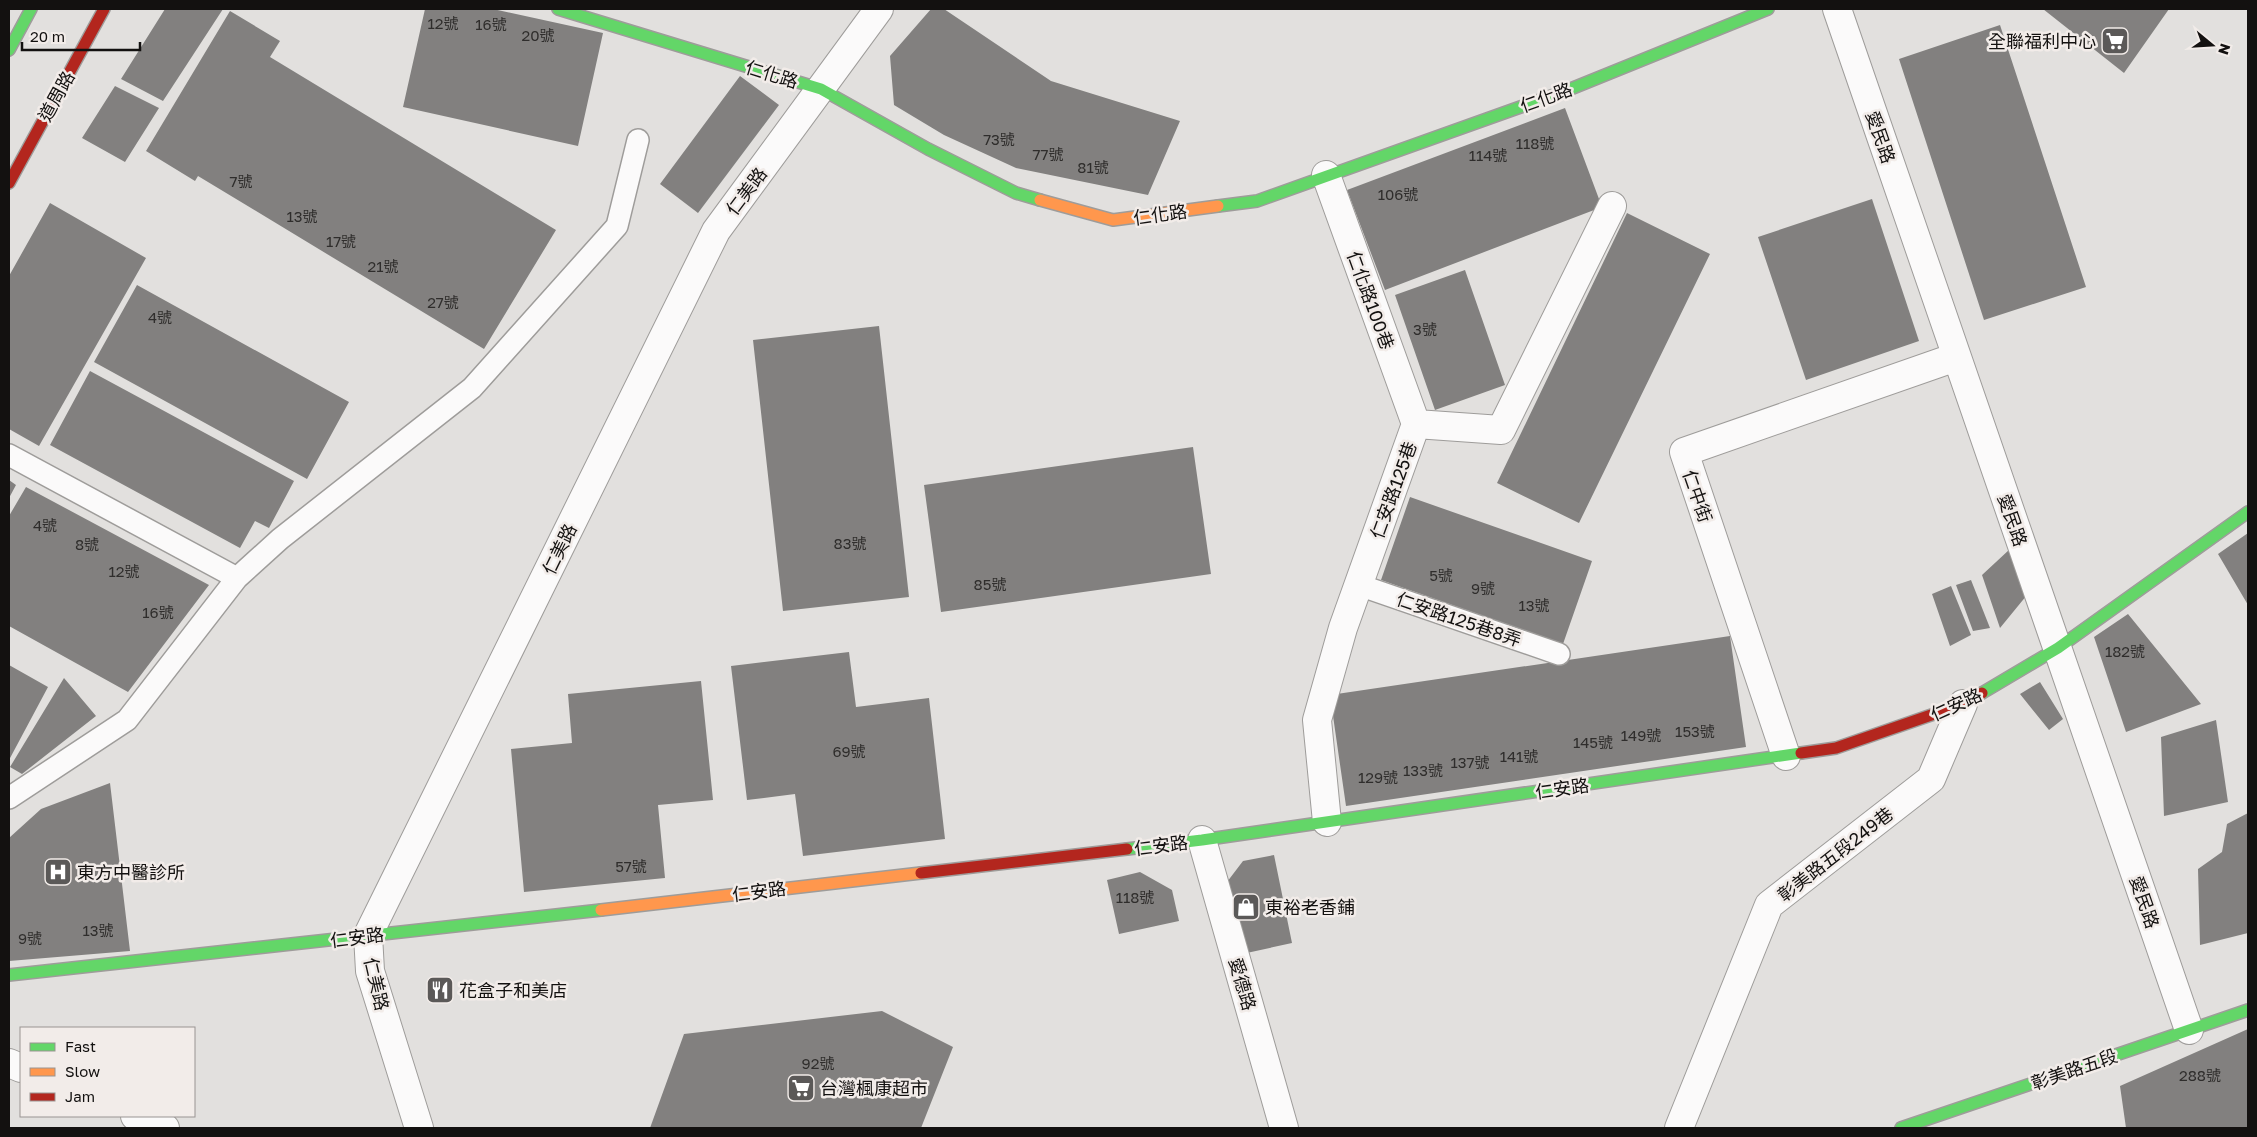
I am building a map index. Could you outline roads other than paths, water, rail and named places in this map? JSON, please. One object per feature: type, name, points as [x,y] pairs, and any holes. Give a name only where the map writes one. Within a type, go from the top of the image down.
[{"type":"street","points":[[9,50],[32,9]]},
{"type":"street","name":"道周路","points":[[9,183],[104,9]]},
{"type":"street","name":"仁化路","points":[[558,9],[821,89],[928,149],[1016,193],[1113,220],[1257,200],[1568,90],[1768,9]]},
{"type":"street","name":"仁美路","points":[[419,1128],[370,971],[368,935],[716,231],[879,9]]},
{"type":"street","name":"愛民路","points":[[1837,9],[2189,1030]]},
{"type":"street","name":"仁化路100巷","points":[[1326,175],[1416,424]]},
{"type":"street","name":"仁安路125巷","points":[[1327,822],[1317,720],[1343,628],[1416,424],[1501,430],[1612,206]]},
{"type":"street","name":"仁中街","points":[[1786,756],[1684,452],[1956,357]]},
{"type":"street","name":"仁安路","points":[[9,975],[368,935],[448,928],[1202,840],[1836,748],[1963,704],[2058,648],[2248,512]]},
{"type":"street","name":"彰美路五段249巷","points":[[1678,1128],[1769,905],[1931,779],[1963,704]]},
{"type":"street","name":"愛德路","points":[[1202,840],[1284,1128]]},
{"type":"street","name":"彰美路五段","points":[[1901,1128],[2248,1010]]},
{"type":"street","points":[[138,1117],[165,1128]]},
{"type":"lane","points":[[10,795],[127,720],[237,578],[280,539],[472,388],[616,226],[638,140]]},
{"type":"lane","points":[[9,455],[237,578]]},
{"type":"lane","name":"仁安路125巷8弄","points":[[1359,585],[1559,654]]},
{"type":"place","name":"全聯福利中心","points":[[2115,41]]},
{"type":"place","name":"東方中醫診所","points":[[58,872]]},
{"type":"place","name":"東裕老香鋪","points":[[1246,907]]},
{"type":"place","name":"花盒子和美店","points":[[440,990]]},
{"type":"place","name":"台灣楓康超市","points":[[801,1088]]}]
